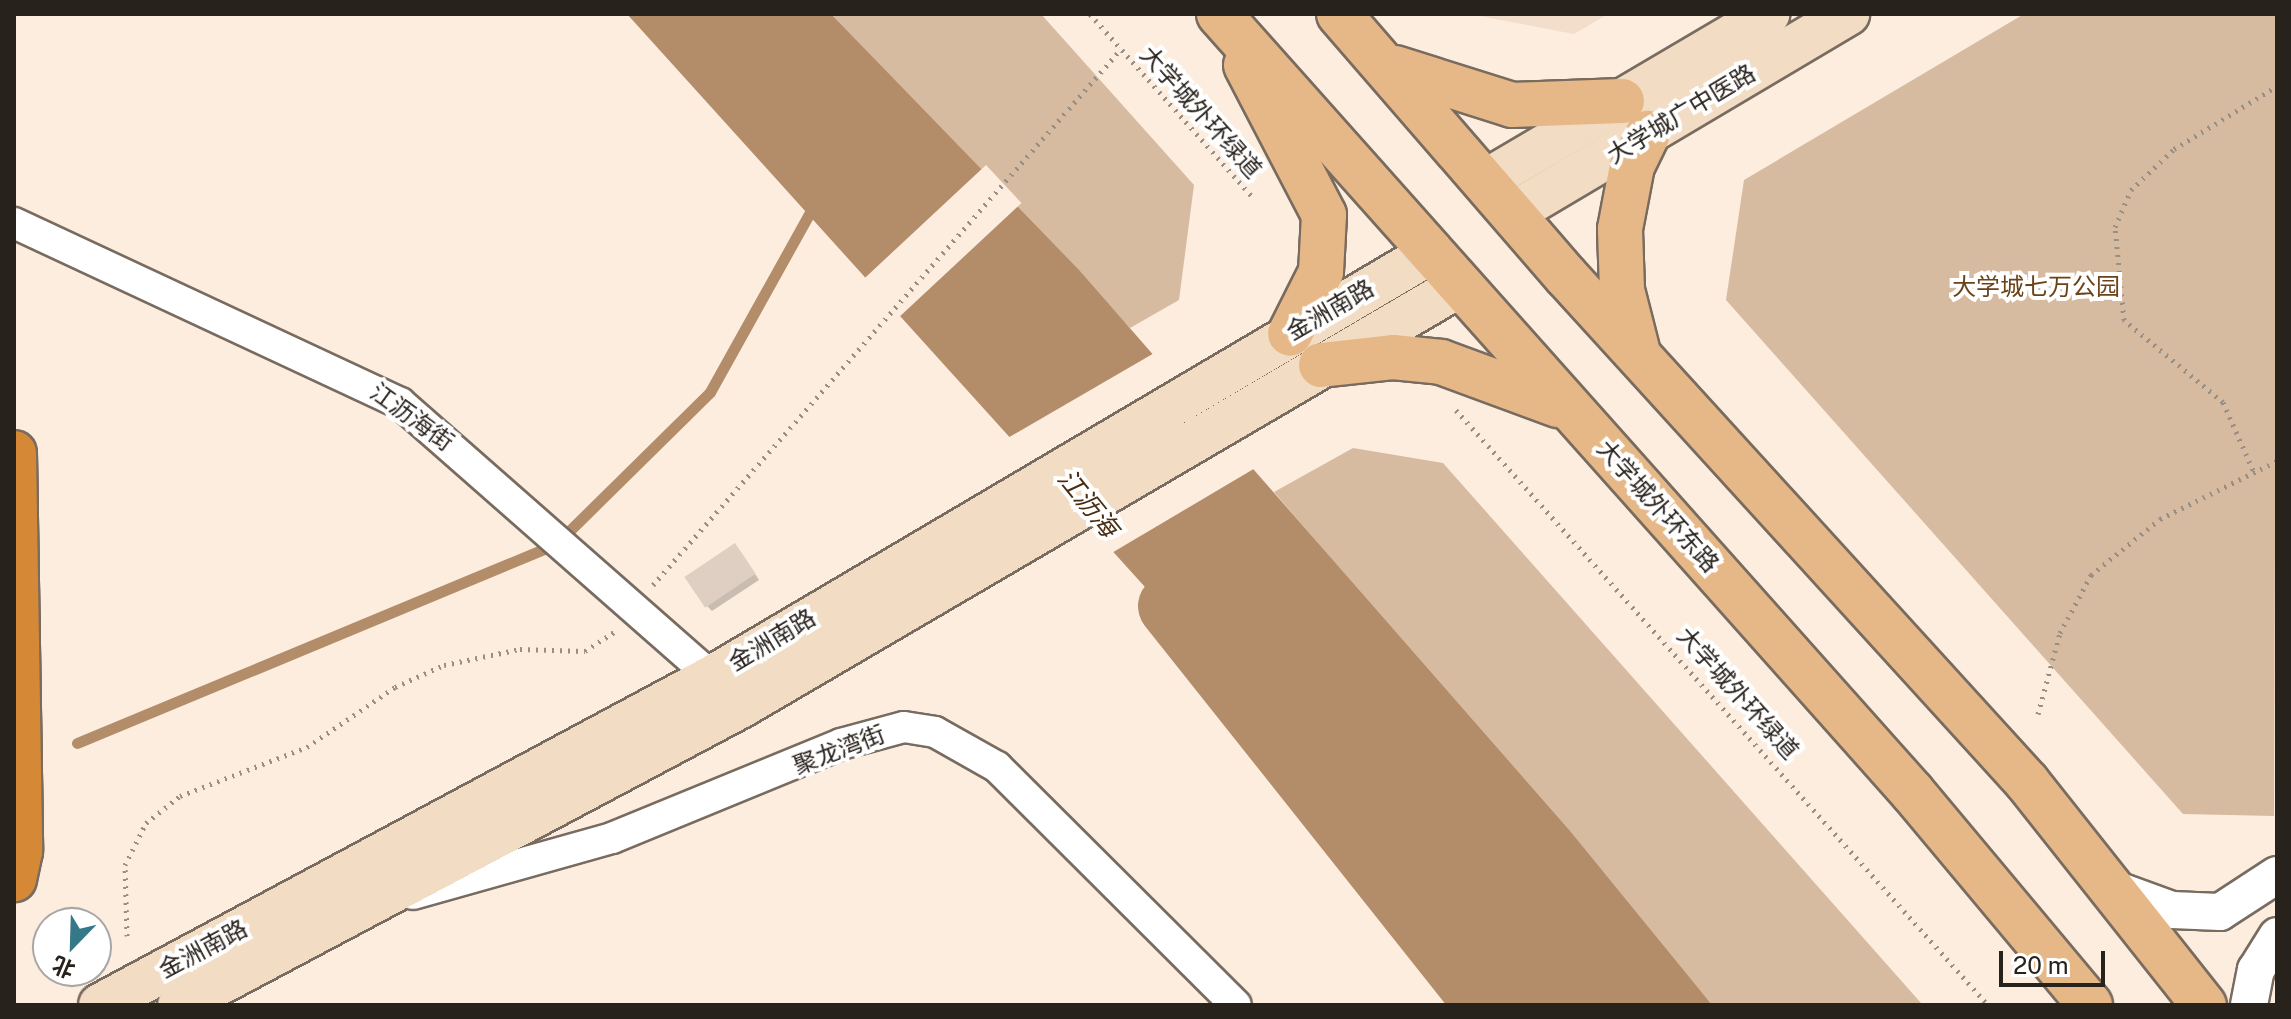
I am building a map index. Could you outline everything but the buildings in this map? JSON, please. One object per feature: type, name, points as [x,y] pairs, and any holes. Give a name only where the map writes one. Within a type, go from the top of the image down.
[{"type":"highway","points":[[14,453],[20,851],[14,879]]},
{"type":"main road","points":[[1339,14],[1639,355],[1945,689],[2114,889],[2204,1005]]},
{"type":"main road","name":"大学城广中医路","points":[[1635,117],[1769,14]]},
{"type":"main road","name":"大学城广中医路","points":[[1499,197],[1635,117],[1848,14]]},
{"type":"main road","points":[[1223,18],[1324,215],[1321,272],[1290,334]]},
{"type":"main road","name":"大学城外环东路","points":[[1223,18],[1579,417],[2090,1005]]},
{"type":"main road","points":[[1377,56],[1437,86],[1512,105],[1635,117],[1632,166],[1620,229],[1622,290],[1639,355]]},
{"type":"main road","name":"金洲南路","points":[[100,1005],[712,677],[801,621],[1432,252]]},
{"type":"main road","name":"金洲南路","points":[[179,1005],[834,651],[1461,285]]},
{"type":"main road","points":[[1321,365],[1393,357],[1441,362],[1517,384],[1579,417]]},
{"type":"street","name":"江沥海街","points":[[14,223],[380,391],[505,488],[712,677]]},
{"type":"street","name":"聚龙湾街","points":[[356,907],[612,838],[841,744],[904,727],[935,732],[997,767],[1236,1005]]},
{"type":"street","points":[[2114,889],[2172,910],[2220,912],[2277,875]]},
{"type":"street","points":[[2249,1005],[2256,970],[2277,936]]},
{"type":"path","name":"大学城外环绿道","points":[[1090,14],[1254,199]]},
{"type":"path","points":[[127,936],[125,865],[161,808],[307,747],[395,687],[459,659],[604,644],[699,531],[1121,49]]},
{"type":"path","points":[[2253,470],[2223,402],[2124,320],[2115,227],[2131,190],[2174,149],[2277,86]]},
{"type":"path","name":"大学城外环绿道","points":[[1456,410],[1988,1005]]},
{"type":"path","points":[[2038,714],[2060,633],[2091,575],[2160,519],[2253,470],[2277,461]]},
{"type":"shaded area","points":[[1469,14],[1608,14],[1574,34]]},
{"type":"green space","points":[[831,14],[1041,14],[1194,185],[1179,300],[1130,328]]},
{"type":"green space","name":"大学城七万公园","points":[[2024,14],[2277,14],[2274,816],[2183,814],[1726,300],[1744,180]]},
{"type":"green space","points":[[1353,448],[1443,463],[1921,1003],[1712,1005],[1274,492]]},
{"type":"water","points":[[627,14],[831,14],[1079,270],[1570,831],[1712,1005],[1481,1005],[1333,795]]},
{"type":"pier","points":[[986,165],[1021,203],[898,318],[862,280]]},
{"type":"pier","points":[[1156,352],[1257,467],[1110,554],[1006,439]]},
{"type":"waterway","points":[[77,743],[556,544],[710,392],[815,203]]},
{"type":"waterway","name":"江沥海","points":[[1170,606],[1487,1005]]}]
